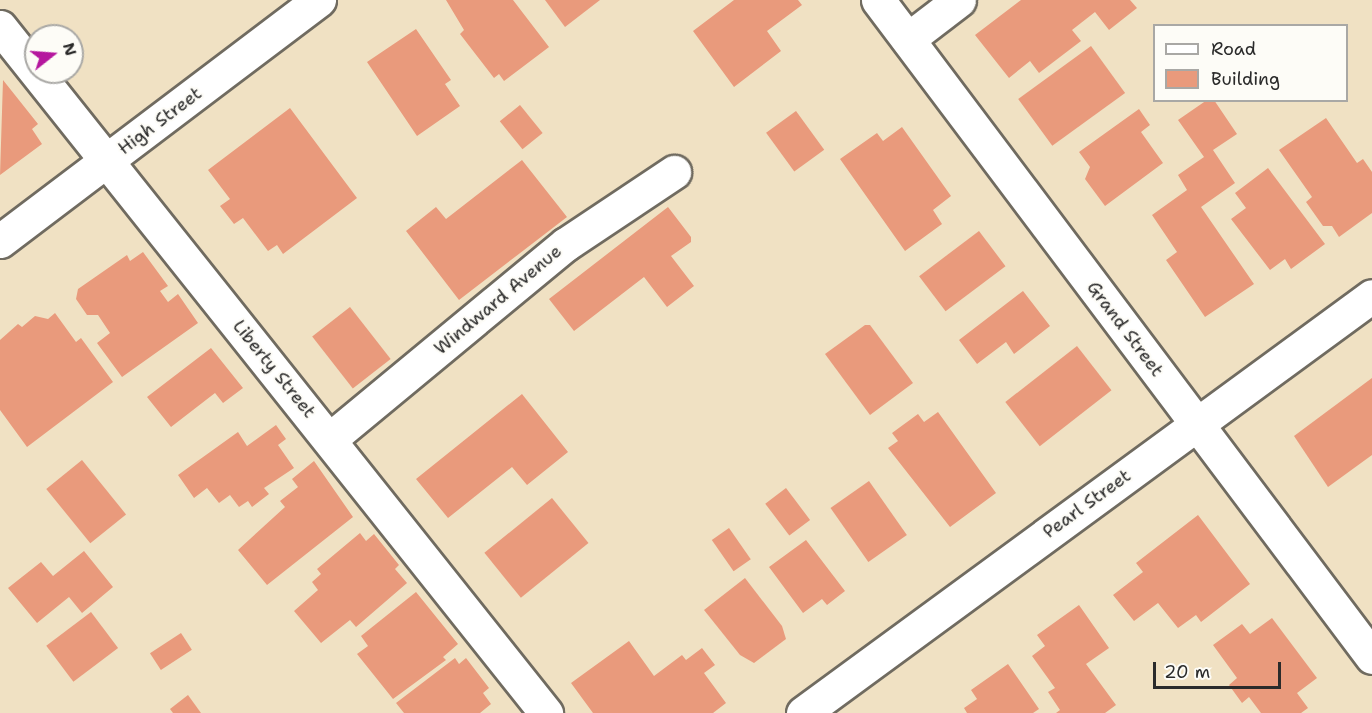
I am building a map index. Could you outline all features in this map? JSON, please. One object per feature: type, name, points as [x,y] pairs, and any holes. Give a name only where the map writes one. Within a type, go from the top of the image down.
[{"type":"street","name":"High Street","points":[[0,241],[319,0]]},
{"type":"street","name":"Grand Street","points":[[878,0],[1372,657]]},
{"type":"street","points":[[908,39],[959,0]]},
{"type":"street","name":"Liberty Street","points":[[0,27],[546,713]]},
{"type":"street","name":"Windward Avenue","points":[[330,439],[566,244],[674,172]]},
{"type":"street","name":"Pearl Street","points":[[803,713],[1372,296]]},
{"type":"building","points":[[446,0],[513,0],[549,47],[504,81],[499,74],[494,78],[460,34],[464,30]]},
{"type":"building","points":[[545,0],[600,0],[565,27]]},
{"type":"building","points":[[734,0],[798,0],[802,5],[767,31],[781,51],[734,87],[693,31]]},
{"type":"building","points":[[1021,0],[1130,0],[1137,8],[1109,30],[1095,12],[1072,30],[1081,41],[1039,73],[1030,61],[1009,78],[975,35]]},
{"type":"building","points":[[416,29],[451,80],[445,84],[460,106],[417,136],[367,62]]},
{"type":"building","points":[[1091,46],[1125,93],[1052,146],[1018,99]]},
{"type":"building","points":[[3,80],[38,124],[32,129],[42,144],[0,175]]},
{"type":"building","points":[[1204,102],[1215,102],[1237,134],[1213,150],[1235,183],[1201,207],[1254,284],[1205,317],[1166,260],[1177,252],[1152,215],[1187,190],[1178,175],[1204,157],[1178,120]]},
{"type":"building","points":[[520,105],[543,133],[522,149],[500,121]]},
{"type":"building","points":[[290,108],[357,198],[283,254],[277,245],[268,251],[243,218],[234,224],[220,206],[230,199],[208,170]]},
{"type":"building","points":[[1139,109],[1150,125],[1141,132],[1163,163],[1105,206],[1085,179],[1090,167],[1079,152]]},
{"type":"building","points":[[796,111],[824,150],[794,172],[766,133]]},
{"type":"building","points":[[1326,118],[1357,163],[1363,159],[1372,172],[1372,213],[1339,237],[1332,226],[1323,226],[1306,202],[1312,197],[1279,150]]},
{"type":"building","points":[[902,127],[951,196],[933,210],[942,224],[905,251],[840,159],[877,133],[883,141]]},
{"type":"building","points":[[522,160],[567,217],[459,300],[406,231],[436,207],[446,219]]},
{"type":"building","points":[[1268,168],[1325,244],[1291,269],[1285,259],[1270,270],[1231,219],[1246,208],[1235,193]]},
{"type":"building","points":[[668,207],[691,237],[691,242],[671,256],[694,286],[667,307],[644,277],[574,331],[549,299]]},
{"type":"building","points":[[979,231],[1005,266],[946,311],[919,276]]},
{"type":"building","points":[[143,252],[168,286],[160,291],[168,302],[178,294],[198,323],[122,377],[97,343],[110,333],[98,315],[87,315],[76,299],[78,289],[127,255],[130,261]]},
{"type":"building","points":[[1023,291],[1050,326],[1014,354],[1006,342],[977,364],[959,340]]},
{"type":"building","points":[[350,307],[391,359],[353,389],[312,337]]},
{"type":"building","points":[[55,313],[76,342],[81,338],[113,382],[27,447],[0,410],[0,340],[18,324],[22,327],[35,316],[48,319]]},
{"type":"building","points":[[865,325],[870,325],[913,383],[870,415],[825,354]]},
{"type":"building","points":[[1077,346],[1111,390],[1040,446],[1005,402]]},
{"type":"building","points":[[211,348],[243,388],[223,403],[215,393],[171,427],[147,397]]},
{"type":"building","points":[[1372,378],[1372,455],[1328,487],[1294,436]]},
{"type":"building","points":[[522,394],[568,452],[527,485],[512,467],[448,518],[416,479]]},
{"type":"building","points":[[938,412],[996,493],[950,527],[888,448],[898,441],[892,433],[918,414],[924,422]]},
{"type":"building","points":[[276,425],[286,439],[278,445],[294,468],[264,488],[269,494],[252,507],[248,501],[239,507],[230,495],[219,503],[207,488],[194,498],[178,475],[238,432],[247,446]]},
{"type":"building","points":[[82,460],[126,514],[90,543],[46,489]]},
{"type":"building","points":[[314,461],[353,517],[267,585],[238,550],[285,507],[280,501],[298,487],[292,479]]},
{"type":"building","points":[[869,481],[907,535],[868,562],[830,508]]},
{"type":"building","points":[[786,488],[810,520],[789,536],[765,504]]},
{"type":"building","points":[[552,498],[589,543],[521,598],[484,553]]},
{"type":"building","points":[[1198,515],[1250,584],[1201,622],[1196,615],[1178,628],[1158,603],[1134,621],[1113,595],[1143,572],[1136,563]]},
{"type":"building","points":[[729,528],[751,559],[734,571],[712,540]]},
{"type":"building","points":[[360,533],[366,541],[374,534],[399,565],[395,569],[407,583],[356,627],[350,620],[321,643],[294,611],[318,590],[312,582],[321,574],[317,569]]},
{"type":"building","points":[[806,540],[845,591],[827,605],[822,599],[803,613],[769,567]]},
{"type":"building","points":[[84,551],[113,587],[82,613],[69,597],[37,623],[8,588],[41,562],[53,576]]},
{"type":"building","points":[[745,578],[782,626],[786,639],[754,663],[740,655],[704,610]]},
{"type":"building","points":[[416,592],[458,644],[443,657],[446,660],[393,699],[357,654],[368,646],[361,636]]},
{"type":"building","points":[[1079,605],[1109,648],[1086,664],[1116,705],[1105,713],[1056,713],[1060,710],[1048,692],[1055,688],[1032,656],[1045,646],[1037,635]]},
{"type":"building","points":[[91,612],[118,648],[73,682],[46,646]]},
{"type":"building","points":[[1272,618],[1317,678],[1297,693],[1308,708],[1301,713],[1261,713],[1249,697],[1242,703],[1229,685],[1237,678],[1213,645],[1242,624],[1250,634]]},
{"type":"building","points":[[181,633],[192,650],[161,670],[150,653]]},
{"type":"building","points":[[629,641],[654,676],[682,655],[686,660],[702,648],[715,665],[704,673],[726,703],[713,713],[593,713],[571,683]]},
{"type":"building","points":[[455,658],[459,664],[466,658],[489,688],[483,693],[491,704],[480,713],[404,713],[396,703]]},
{"type":"building","points":[[1008,664],[1039,709],[1033,713],[967,713],[964,708],[977,699],[971,690]]},
{"type":"building","points":[[188,695],[201,713],[173,713],[170,709]]}]
